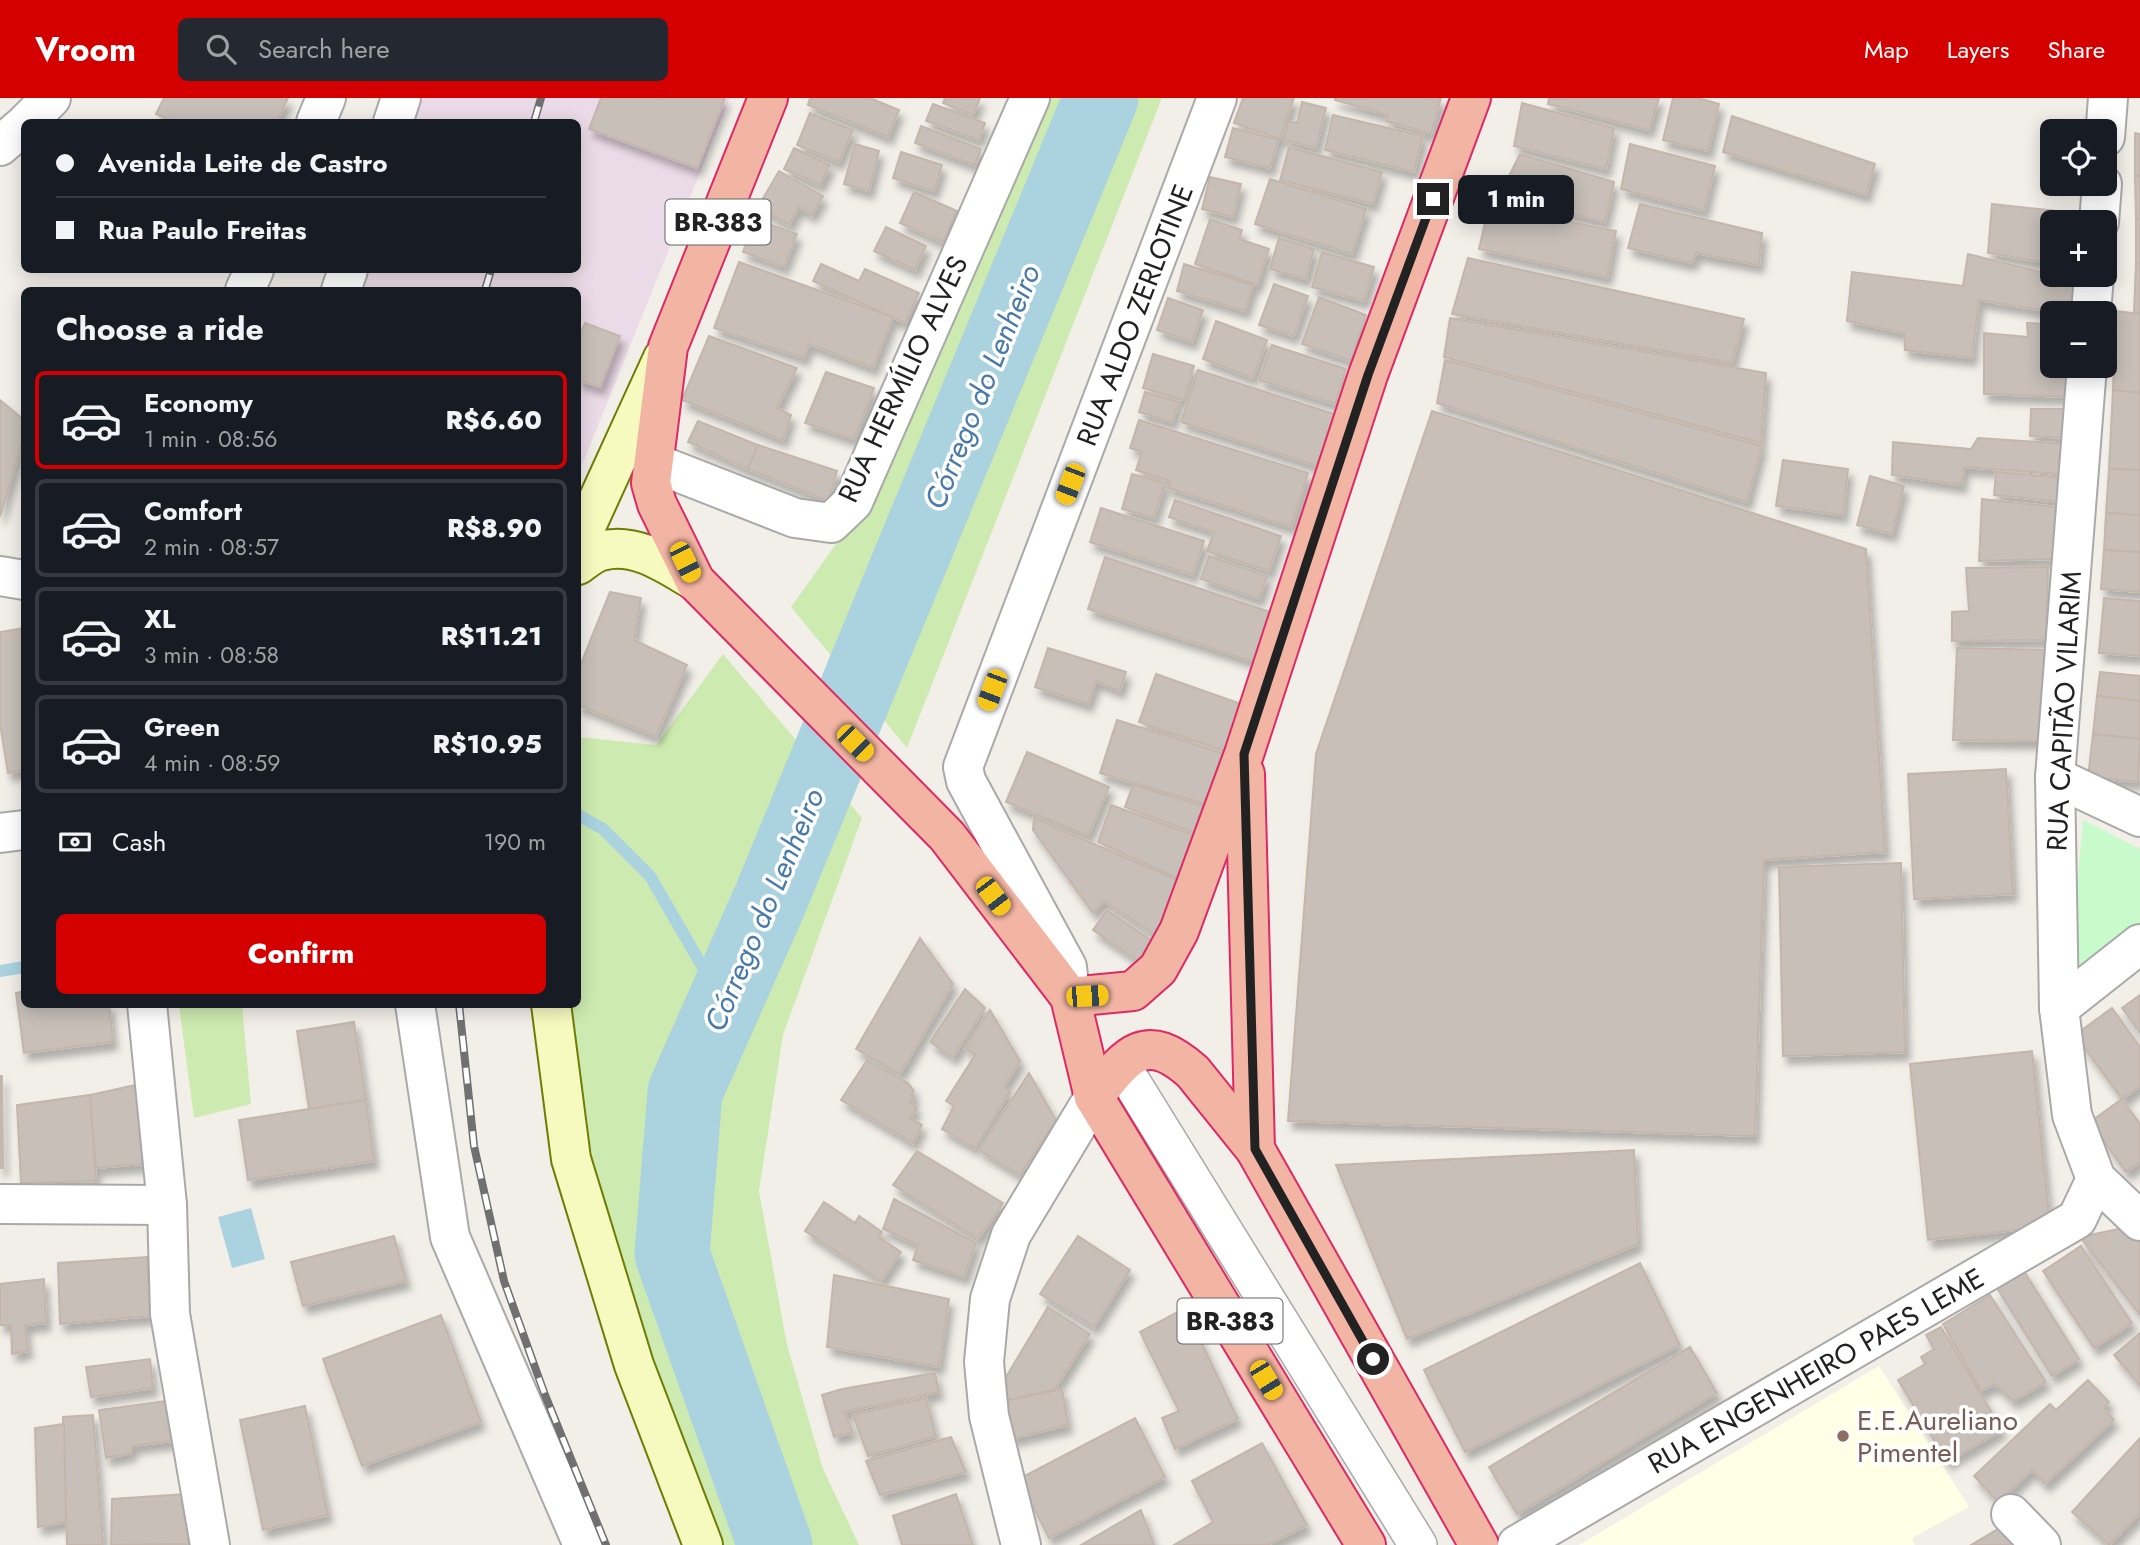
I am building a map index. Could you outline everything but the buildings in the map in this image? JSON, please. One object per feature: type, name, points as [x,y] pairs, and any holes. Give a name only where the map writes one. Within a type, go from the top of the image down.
[{"type":"highway","name":"BR-383","points":[[768,98],[668,347],[652,462],[651,483],[657,503],[695,581],[947,836],[1070,997],[1094,1097],[1366,1545]]},
{"type":"highway","points":[[1070,997],[1133,991],[1158,969],[1179,931],[1244,754],[1368,375],[1471,98]]},
{"type":"highway","points":[[1244,754],[1255,1149]]},
{"type":"highway","points":[[1094,1097],[1121,1065],[1140,1050],[1156,1048],[1183,1063],[1193,1072],[1255,1149],[1479,1545]]},
{"type":"main road","name":"BR-383","points":[[581,537],[668,347]]},
{"type":"main road","name":"BR-383","points":[[581,563],[599,551],[619,548],[660,560],[695,581]]},
{"type":"main road","points":[[552,1008],[571,1159],[634,1365],[704,1545]]},
{"type":"street","points":[[31,119],[51,98]]},
{"type":"street","points":[[317,119],[326,98]]},
{"type":"street","points":[[394,119],[401,98]]},
{"type":"street","name":"RUA HERMÍLIO ALVES","points":[[652,462],[795,518],[831,523],[853,502],[1030,98]]},
{"type":"street","name":"RUA ALDO ZERLOTINE","points":[[1070,997],[1067,967],[966,782],[963,767],[1217,98]]},
{"type":"street","points":[[2106,119],[2108,98]]},
{"type":"street","points":[[0,146],[21,128]]},
{"type":"street","name":"RUA CAPITÃO VILARIM","points":[[2086,378],[2055,776],[2059,1008],[2072,1115],[2096,1178]]},
{"type":"street","points":[[0,576],[21,580]]},
{"type":"street","points":[[2055,776],[2140,817]]},
{"type":"street","points":[[0,832],[21,830]]},
{"type":"street","points":[[2059,1008],[2140,944]]},
{"type":"street","points":[[146,1008],[167,1205],[170,1314],[211,1545]]},
{"type":"street","points":[[416,1008],[450,1237],[583,1545]]},
{"type":"street","points":[[1121,1065],[1418,1545]]},
{"type":"street","points":[[1021,1545],[989,1416],[984,1362],[990,1299],[1011,1235],[1094,1097]]},
{"type":"street","points":[[2096,1178],[2140,1221]]},
{"type":"street","name":"RUA ENGENHEIRO PAES LEME","points":[[1517,1545],[2077,1219],[2096,1178]]},
{"type":"street","points":[[0,1204],[167,1205]]},
{"type":"street","points":[[2011,1514],[2041,1545]]},
{"type":"shaded area","points":[[412,98],[730,98],[581,468],[581,287],[358,287],[362,273],[581,273],[581,119],[406,119]]},
{"type":"shaded area","name":"E.E.Aureliano Pimentel","points":[[1879,1366],[1969,1507],[1912,1538],[1915,1545],[1579,1545]]},
{"type":"green space","points":[[1029,98],[1162,98],[907,748],[791,607],[856,516]]},
{"type":"green space","points":[[723,654],[862,818],[783,1035],[759,1191],[787,1345],[823,1469],[859,1545],[715,1545],[584,1161],[564,1008],[581,1008],[581,737],[656,745]]},
{"type":"green space","points":[[2083,820],[2140,849],[2140,930],[2069,982]]},
{"type":"green space","points":[[179,1008],[242,1008],[251,1104],[194,1118]]},
{"type":"water","points":[[251,1208],[265,1259],[232,1268],[218,1217]]},
{"type":"waterway","name":"Córrego do Lenheiro","points":[[775,1545],[672,1254],[685,1092],[770,900],[1101,98]]},
{"type":"waterway","points":[[581,817],[603,829],[650,876],[724,1004]]},
{"type":"waterway","points":[[0,971],[21,968]]},
{"type":"railway","points":[[535,119],[541,98]]},
{"type":"railway","points":[[486,287],[490,273]]},
{"type":"railway","points":[[459,1008],[474,1146],[504,1281],[545,1395],[606,1545]]},
{"type":"place","name":"E.E.Aureliano Pimentel","points":[[1843,1436]]},
{"type":"route","points":[[1373,1359],[1255,1149],[1244,754],[1368,375],[1433,199]]}]
